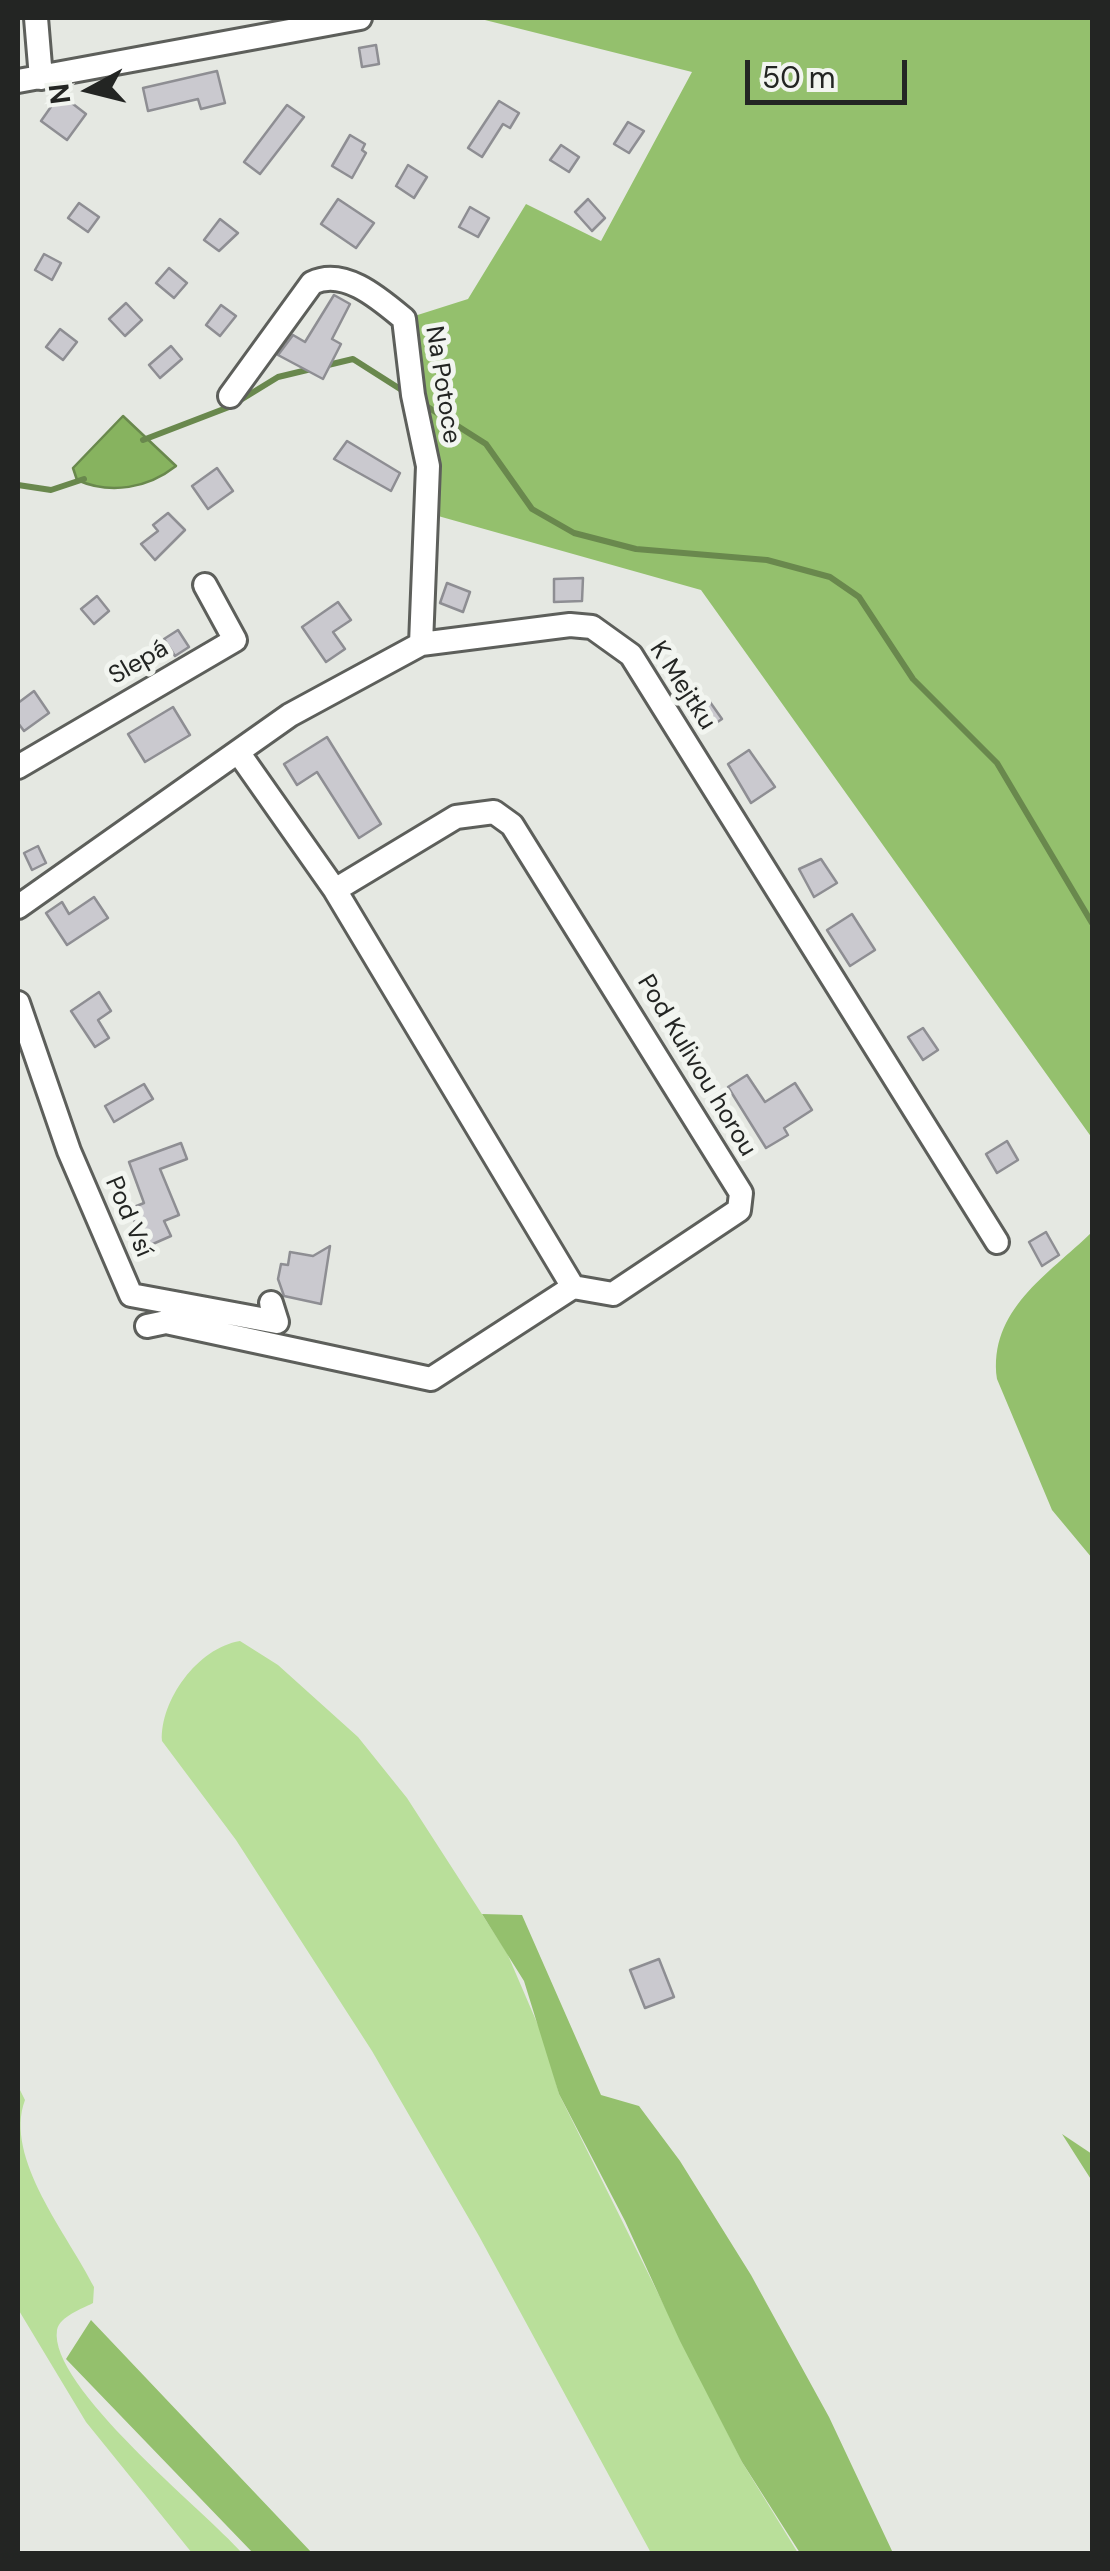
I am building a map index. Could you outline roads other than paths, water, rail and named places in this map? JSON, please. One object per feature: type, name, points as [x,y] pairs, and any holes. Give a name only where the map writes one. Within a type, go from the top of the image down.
[{"type":"street","points":[[36,18],[29,80],[287,24],[360,18]]},
{"type":"street","name":"Na Potoce","points":[[230,396],[312,283],[320,279],[342,277],[404,319],[412,394],[428,466],[421,644]]},
{"type":"street","name":"Slepá","points":[[18,766],[234,640],[205,585]]},
{"type":"street","name":"K Mejtku","points":[[18,907],[290,715],[421,644],[570,625],[592,628],[631,655],[997,1242]]},
{"type":"street","points":[[147,1326],[166,1322],[430,1379],[573,1287],[335,890],[238,752]]},
{"type":"street","name":"Pod Kulivou horou","points":[[335,890],[456,818],[494,812],[512,825],[523,836],[741,1192],[740,1210],[613,1294],[573,1287]]},
{"type":"street","name":"Pod Vsí","points":[[18,1002],[70,1152],[131,1294],[277,1322],[272,1303]]},
{"type":"waterway","points":[[143,440],[229,407],[278,377],[353,359],[408,394]]},
{"type":"waterway","points":[[423,404],[486,444],[532,509],[574,533],[636,549],[767,560],[830,577],[859,597],[913,679],[997,763],[1092,923]]},
{"type":"waterway","points":[[18,485],[51,490],[84,479]]}]
